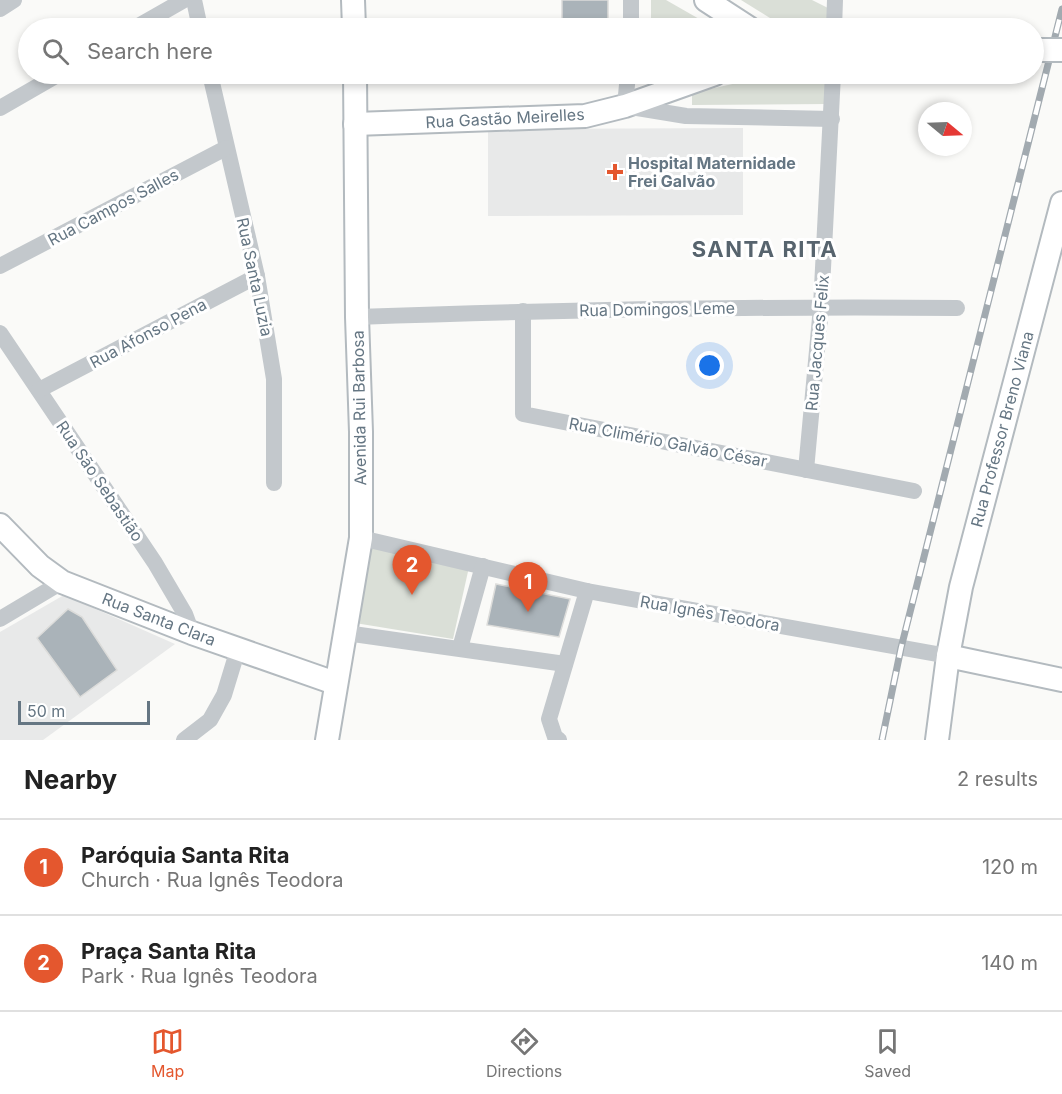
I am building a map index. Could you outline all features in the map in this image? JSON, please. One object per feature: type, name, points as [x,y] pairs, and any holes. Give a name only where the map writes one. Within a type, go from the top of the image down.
[{"type":"street","points":[[0,9],[14,0]]},
{"type":"street","points":[[152,18],[184,0]]},
{"type":"street","points":[[194,0],[198,18]]},
{"type":"street","points":[[354,0],[354,18]]},
{"type":"street","points":[[630,18],[631,0]]},
{"type":"street","points":[[706,0],[734,18]]},
{"type":"street","points":[[834,18],[835,0]]},
{"type":"street","points":[[1044,50],[1062,50]]},
{"type":"street","points":[[0,108],[42,84]]},
{"type":"street","name":"Rua Santa Luzia","points":[[212,84],[257,276],[274,379],[274,483]]},
{"type":"street","name":"Avenida Rui Barbosa","points":[[327,740],[361,538],[355,84]]},
{"type":"street","points":[[627,84],[625,106],[687,84]]},
{"type":"street","name":"Rua Jacques Felix","points":[[806,470],[821,307],[833,84]]},
{"type":"street","name":"Rua Gastão Meirelles","points":[[355,124],[585,116],[625,106],[686,116],[832,119]]},
{"type":"street","name":"Rua Campos Salles","points":[[0,266],[226,148]]},
{"type":"street","name":"Rua Professor Breno Viana","points":[[937,740],[948,656],[961,587],[1062,203]]},
{"type":"street","name":"Rua Afonso Pena","points":[[39,390],[257,276]]},
{"type":"street","name":"Rua Domingos Leme","points":[[357,317],[523,311],[821,307],[957,309]]},
{"type":"street","name":"Rua Climério Galvão César","points":[[523,311],[523,414],[914,491]]},
{"type":"street","name":"Rua São Sebastião","points":[[0,333],[155,563],[185,614],[192,633]]},
{"type":"street","name":"Rua Santa Clara","points":[[0,525],[40,566],[62,582],[192,633],[335,683]]},
{"type":"street","name":"Rua Ignês Teodora","points":[[361,538],[587,591],[948,656],[1062,680]]},
{"type":"street","points":[[460,648],[483,566]]},
{"type":"street","points":[[0,619],[62,582]]},
{"type":"street","points":[[559,740],[555,736],[549,719],[587,591]]},
{"type":"street","points":[[346,633],[565,664]]},
{"type":"street","points":[[184,740],[210,720],[224,695],[238,649]]},
{"type":"shaded area","points":[[651,0],[666,0],[698,18],[651,18]]},
{"type":"shaded area","points":[[741,0],[812,0],[828,8],[828,18],[770,18]]},
{"type":"shaded area","points":[[732,84],[829,84],[828,104],[692,105],[692,93]]},
{"type":"shaded area","name":"Hospital Maternidade Frei Galvão","points":[[743,128],[743,215],[488,216],[488,129]]},
{"type":"shaded area","points":[[372,547],[469,567],[453,639],[355,623]]},
{"type":"shaded area","points":[[64,595],[175,644],[43,740],[0,740],[0,632]]},
{"type":"building","points":[[562,0],[608,0],[608,18],[562,18]]},
{"type":"building","points":[[496,584],[570,599],[559,637],[487,625]]},
{"type":"building","points":[[68,609],[82,617],[117,670],[80,697],[37,638]]},
{"type":"railway","points":[[1044,80],[1062,9]]},
{"type":"railway","points":[[882,740],[901,648],[1043,84]]},
{"type":"place","name":"Hospital Maternidade Frei Galvão","points":[[615,172]]},
{"type":"place","name":"Praça Santa Rita","points":[[412,595]]},
{"type":"place","name":"Paróquia Santa Rita","points":[[528,612]]},
{"type":"district","name":"SANTA RITA","points":[[765,249]]}]
